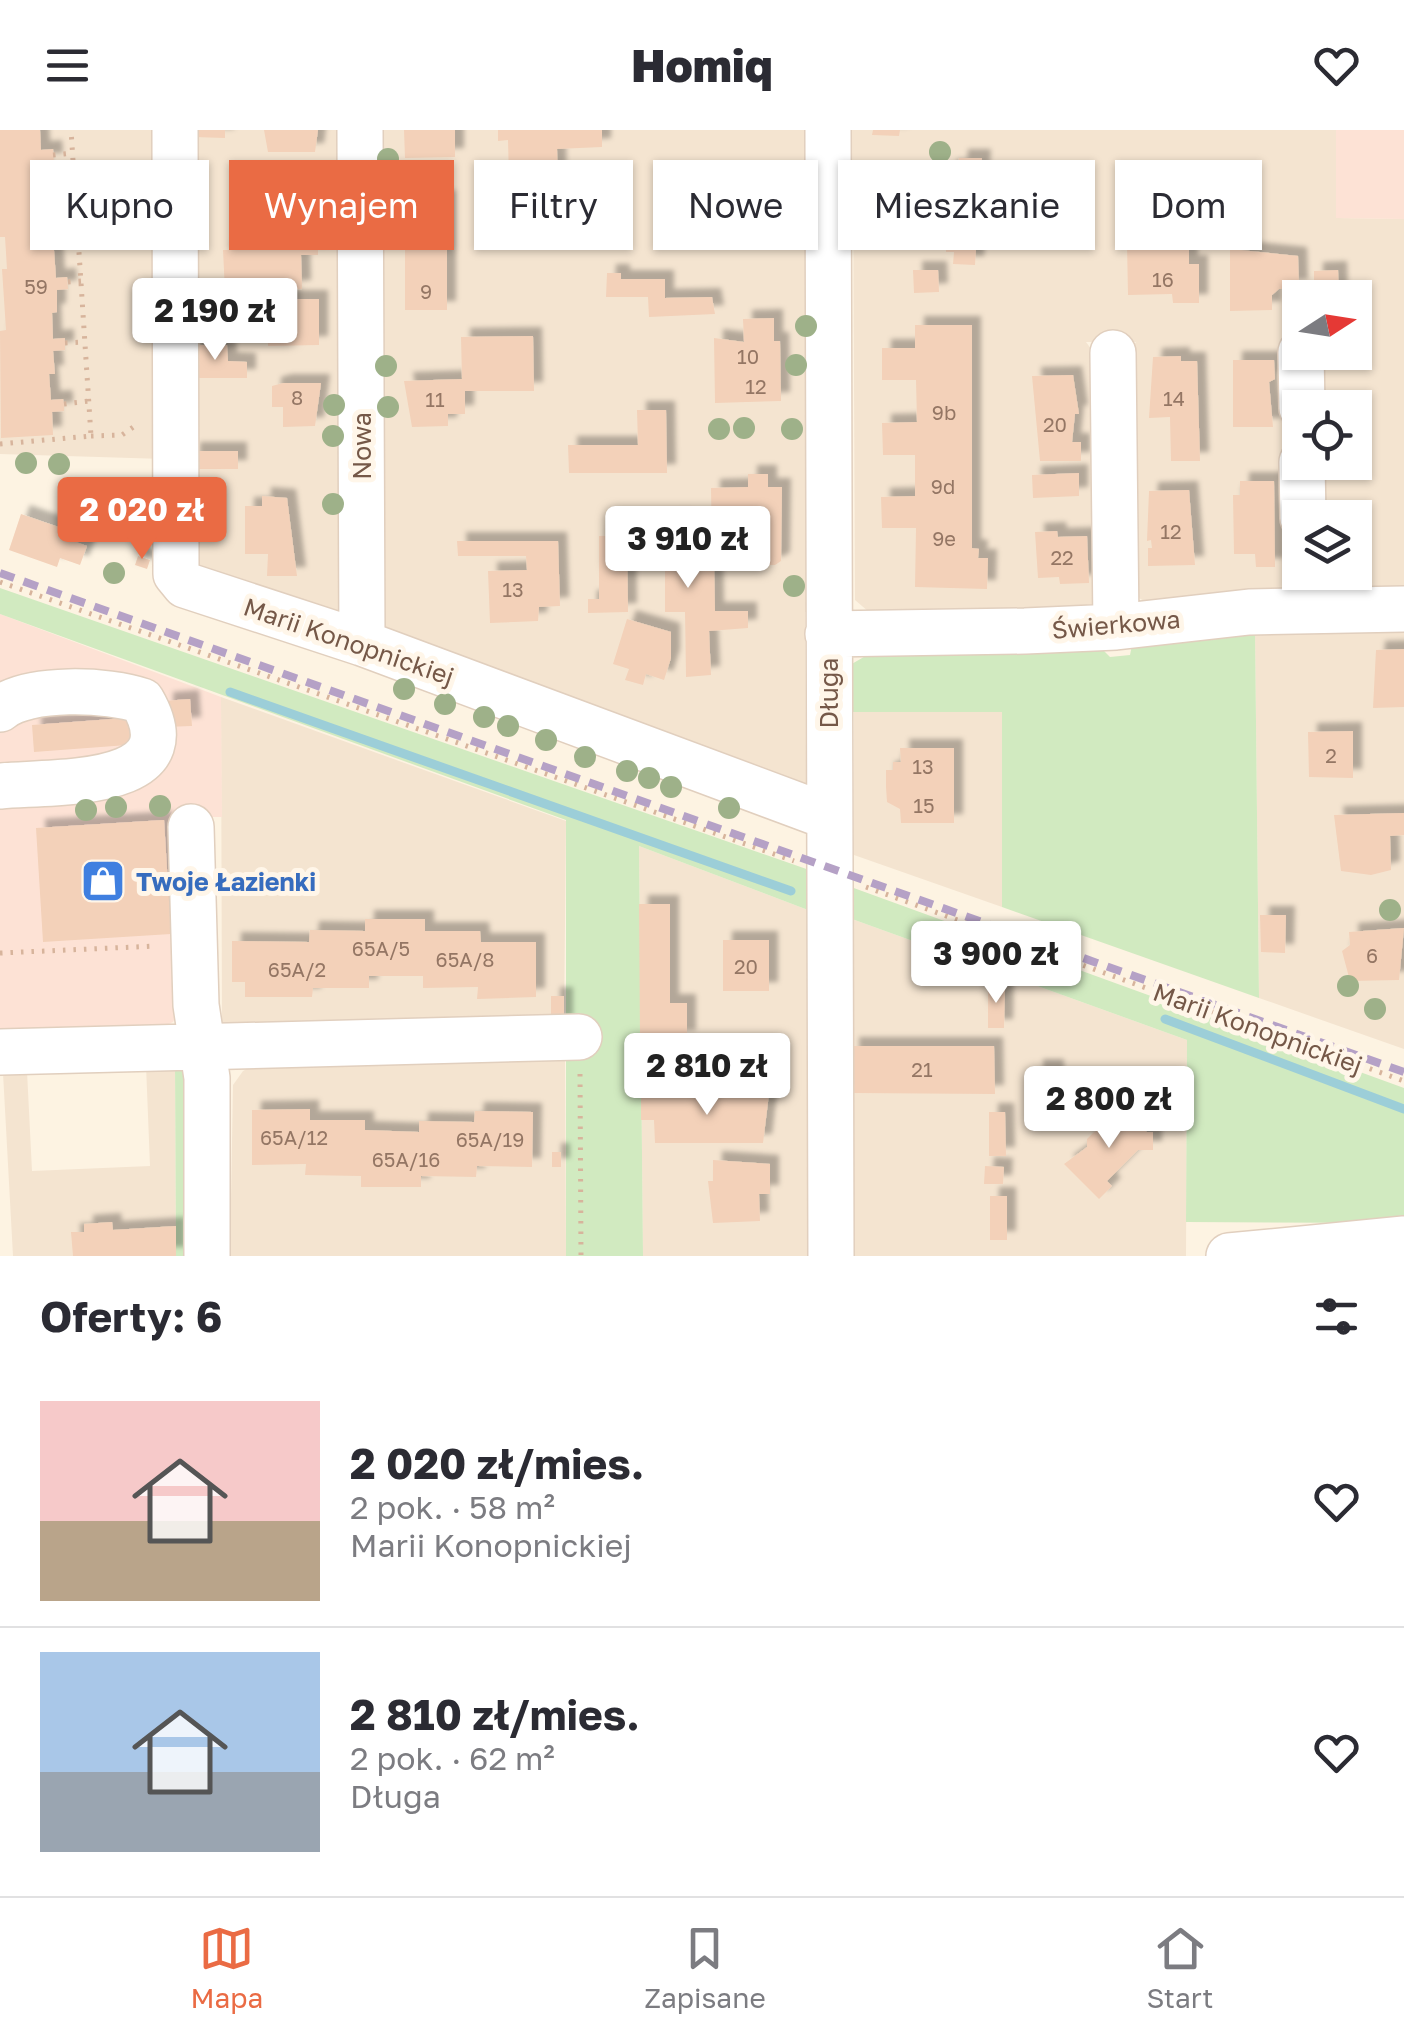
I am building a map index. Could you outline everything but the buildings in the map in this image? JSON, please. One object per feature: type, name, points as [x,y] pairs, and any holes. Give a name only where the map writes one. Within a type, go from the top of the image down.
[{"type":"street","name":"Marii Konopnickiej","points":[[175,130],[176,574],[185,585],[362,643],[829,817]]},
{"type":"street","name":"Nowa","points":[[360,130],[362,643]]},
{"type":"street","name":"Długa","points":[[828,130],[832,1256]]},
{"type":"street","points":[[1113,353],[1116,627]]},
{"type":"street","name":"Świerkowa","points":[[828,634],[1116,627],[1303,591],[1404,609]]},
{"type":"street","points":[[0,709],[19,697],[116,691],[142,700],[152,716],[152,750],[142,764],[120,774],[0,786]]},
{"type":"street","points":[[191,826],[196,1005],[204,1047],[207,1256]]},
{"type":"street","points":[[0,1052],[580,1037]]},
{"type":"street","points":[[1229,1256],[1404,1239]]},
{"type":"path","points":[[71,130],[72,160]]},
{"type":"path","points":[[53,155],[72,153]]},
{"type":"path","points":[[78,250],[91,436]]},
{"type":"path","points":[[68,282],[80,281]]},
{"type":"path","points":[[65,343],[84,342]]},
{"type":"path","points":[[64,404],[89,402]]},
{"type":"path","points":[[0,444],[122,435],[140,422],[175,421]]},
{"type":"path","name":"Marii Konopnickiej","points":[[0,582],[1404,1081]]},
{"type":"path","points":[[0,953],[195,944]]},
{"type":"path","points":[[580,1037],[580,1256]]},
{"type":"shaded area","points":[[0,130],[342,130],[342,160],[229,160],[229,250],[343,250],[345,598],[336,619],[163,556],[164,459],[0,454]]},
{"type":"shaded area","points":[[382,130],[810,130],[810,160],[653,160],[653,250],[811,250],[814,612],[805,612],[806,788],[384,636],[382,250],[454,250],[454,160],[382,160]]},
{"type":"shaded area","points":[[849,130],[1336,130],[1337,218],[1404,219],[1404,588],[1372,588],[1372,500],[1315,500],[1314,480],[1372,480],[1372,390],[1313,390],[1313,370],[1372,370],[1372,280],[1282,280],[1282,370],[1289,370],[1290,390],[1282,390],[1282,480],[1291,480],[1291,500],[1282,500],[1282,589],[1146,602],[1130,593],[1125,359],[1136,342],[1086,342],[1100,361],[1101,607],[869,612],[855,600],[853,250],[1095,250],[1095,160],[849,160]]},
{"type":"shaded area","points":[[1336,130],[1404,130],[1404,219],[1336,218]]},
{"type":"shaded area","points":[[0,614],[221,697],[222,817],[178,817],[184,1002],[173,1022],[149,1033],[15,1038],[0,1029]]},
{"type":"shaded area","points":[[1404,628],[1404,1049],[1259,998],[1255,630]]},
{"type":"shaded area","points":[[221,697],[566,821],[564,1025],[222,1028]]},
{"type":"shaded area","points":[[854,712],[1002,712],[1002,907],[854,855]]},
{"type":"shaded area","points":[[639,846],[808,910],[809,1256],[643,1256]]},
{"type":"shaded area","points":[[852,919],[1187,1040],[1186,1256],[851,1256]]},
{"type":"shaded area","points":[[565,1056],[566,1256],[230,1256],[233,1085],[243,1071],[260,1062]]},
{"type":"shaded area","points":[[175,1064],[176,1256],[13,1256],[3,1073],[27,1071],[32,1171],[150,1166],[146,1065]]},
{"type":"green space","points":[[0,588],[815,872],[808,910],[639,846],[643,1256],[566,1256],[566,820],[0,614]]},
{"type":"green space","points":[[1255,630],[1259,998],[1002,907],[1002,712],[850,712],[850,665],[869,654],[1102,649],[1110,657],[1130,655],[1132,645]]},
{"type":"green space","points":[[851,887],[1404,1088],[1404,1223],[1186,1222],[1187,1040],[852,919]]},
{"type":"green space","points":[[186,1057],[190,1256],[176,1256],[175,1065]]},
{"type":"waterway","points":[[230,692],[791,891]]},
{"type":"waterway","points":[[1165,1019],[1404,1109]]},
{"type":"railway","points":[[0,573],[1404,1072]]},
{"type":"place","name":"Twoje Łazienki","points":[[103,881]]}]
